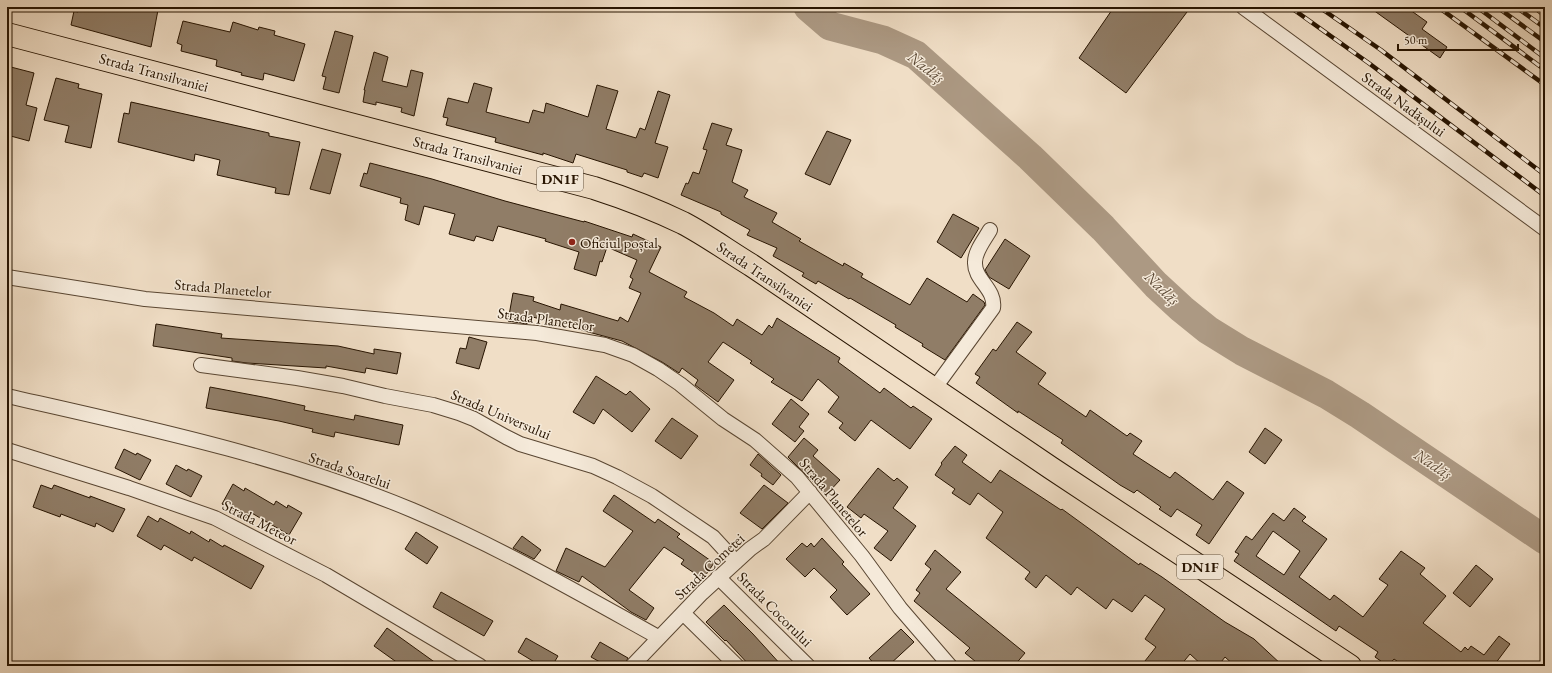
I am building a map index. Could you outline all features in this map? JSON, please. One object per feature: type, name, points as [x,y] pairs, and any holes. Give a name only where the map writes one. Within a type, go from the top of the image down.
[{"type":"main road","name":"Strada Transilvaniei","points":[[7,34],[565,180],[626,198],[672,218],[709,238],[934,390],[1350,666]]},
{"type":"street","name":"Strada Nadășului","points":[[1242,7],[1545,229]]},
{"type":"street","points":[[934,390],[993,308],[993,297],[979,275],[975,262],[976,255],[990,230]]},
{"type":"street","name":"Strada Planetelor","points":[[7,277],[145,299],[537,332],[605,345],[633,355],[680,384],[724,419],[755,440],[797,477],[862,556],[900,608],[950,666]]},
{"type":"street","name":"Strada Universului","points":[[201,365],[343,386],[433,405],[459,413],[474,419],[520,444],[593,466],[617,477],[652,496],[713,537],[736,562]]},
{"type":"street","name":"Strada Soarelui","points":[[7,396],[144,427],[244,453],[340,483],[412,510],[492,546],[658,637]]},
{"type":"street","name":"Strada Meteor","points":[[7,450],[129,488],[215,518],[326,575],[480,666]]},
{"type":"street","name":"Strada Cometei","points":[[635,665],[658,637],[718,577],[764,539],[810,492]]},
{"type":"street","name":"Strada Cocorului","points":[[718,577],[808,666]]},
{"type":"street","points":[[683,613],[737,666]]},
{"type":"building","points":[[79,7],[146,7],[158,10],[151,47],[71,25],[74,11],[78,12]]},
{"type":"building","points":[[1114,7],[1181,7],[1187,12],[1126,93],[1079,58]]},
{"type":"building","points":[[1369,7],[1406,7],[1427,22],[1422,29],[1447,47],[1440,58]]},
{"type":"building","points":[[183,21],[230,32],[233,22],[258,30],[259,27],[275,31],[274,35],[305,44],[294,81],[264,73],[263,80],[241,75],[242,73],[216,66],[217,60],[181,51],[182,45],[177,43]]},
{"type":"building","points":[[335,31],[353,36],[339,93],[323,89],[326,77],[322,76]]},
{"type":"building","points":[[374,52],[388,57],[382,81],[407,87],[411,70],[423,73],[414,116],[401,112],[402,108],[376,102],[376,105],[363,102],[364,90]]},
{"type":"building","points":[[7,66],[34,73],[26,105],[37,108],[29,141],[7,135]]},
{"type":"building","points":[[56,78],[79,84],[78,88],[102,94],[91,148],[65,142],[69,126],[44,120]]},
{"type":"building","points":[[474,83],[492,88],[486,112],[529,123],[533,110],[544,113],[546,103],[588,117],[597,85],[618,91],[606,129],[636,138],[640,128],[645,130],[658,91],[670,95],[655,143],[668,147],[658,178],[644,173],[642,177],[627,172],[627,170],[576,154],[573,163],[543,153],[543,155],[495,142],[496,138],[446,125],[448,118],[443,117],[448,98],[468,103]]},
{"type":"building","points":[[131,102],[269,133],[269,136],[300,142],[289,195],[275,193],[276,188],[217,175],[220,160],[195,154],[194,161],[118,142],[124,113],[129,114]]},
{"type":"building","points":[[712,123],[732,129],[726,145],[742,150],[732,182],[748,190],[744,197],[777,213],[772,222],[801,239],[799,241],[843,266],[844,263],[863,274],[861,277],[910,305],[927,278],[967,302],[973,294],[984,302],[985,305],[945,360],[922,346],[923,344],[895,327],[896,325],[818,281],[816,284],[802,276],[804,273],[773,256],[777,248],[747,235],[750,230],[721,214],[721,212],[681,195],[693,172],[699,174],[707,150],[703,149]]},
{"type":"building","points":[[827,131],[851,140],[830,185],[805,174]]},
{"type":"building","points":[[322,149],[341,154],[330,194],[310,189]]},
{"type":"building","points":[[370,163],[432,179],[505,201],[584,221],[632,237],[633,234],[661,247],[649,272],[687,292],[684,297],[714,313],[733,326],[737,319],[762,335],[769,325],[772,328],[777,318],[840,358],[838,362],[880,393],[884,388],[911,408],[913,406],[932,419],[910,449],[871,420],[855,441],[839,428],[843,423],[828,412],[839,397],[818,379],[802,401],[771,382],[774,379],[750,363],[752,361],[723,342],[708,362],[734,380],[718,402],[695,385],[698,380],[682,368],[679,373],[662,362],[622,341],[529,316],[527,324],[508,321],[513,293],[534,297],[533,301],[560,310],[561,304],[618,321],[620,317],[628,322],[641,293],[629,288],[633,279],[630,277],[637,260],[607,247],[602,262],[600,261],[596,276],[574,269],[579,252],[545,241],[546,239],[498,226],[493,241],[476,236],[474,241],[449,234],[455,214],[424,206],[419,225],[405,220],[408,205],[400,203],[401,198],[360,186],[364,173],[367,174]]},
{"type":"building","points":[[953,214],[979,228],[961,258],[937,242]]},
{"type":"building","points":[[1005,239],[1030,256],[1009,289],[989,277],[985,270]]},
{"type":"building","points":[[1017,322],[1032,332],[1016,352],[1046,373],[1038,384],[1086,417],[1090,410],[1127,436],[1130,433],[1142,441],[1133,454],[1170,478],[1175,472],[1213,500],[1227,481],[1244,493],[1209,544],[1196,535],[1202,525],[1177,509],[1171,517],[1159,509],[1161,507],[1137,490],[1134,493],[1120,485],[1061,443],[1063,440],[1018,411],[1018,413],[976,383],[980,377],[975,374],[993,349],[996,351]]},
{"type":"building","points":[[156,324],[222,334],[221,338],[338,346],[374,354],[374,349],[401,353],[397,374],[366,368],[365,373],[326,366],[326,368],[247,363],[232,361],[232,358],[153,346]]},
{"type":"building","points":[[469,337],[487,342],[479,369],[456,363],[460,348],[466,349]]},
{"type":"building","points":[[596,376],[626,395],[630,391],[650,409],[632,432],[603,409],[594,424],[573,412]]},
{"type":"building","points":[[210,387],[305,406],[304,410],[354,420],[355,415],[403,425],[399,445],[335,432],[334,437],[312,432],[313,429],[279,421],[206,408]]},
{"type":"building","points":[[791,399],[809,414],[799,427],[804,431],[795,442],[772,424]]},
{"type":"building","points":[[672,418],[698,436],[681,459],[655,441]]},
{"type":"building","points":[[1265,428],[1282,440],[1265,464],[1249,452]]},
{"type":"building","points":[[804,438],[818,450],[813,456],[840,480],[826,495],[788,457]]},
{"type":"building","points":[[955,446],[967,455],[962,462],[991,483],[1000,470],[1061,510],[1062,509],[1139,565],[1140,563],[1162,577],[1225,622],[1254,639],[1283,666],[1235,666],[1225,657],[1218,666],[1203,666],[1190,654],[1180,666],[1141,666],[1156,647],[1145,639],[1165,609],[1145,595],[1132,612],[1113,599],[1106,609],[1077,587],[1071,595],[1046,575],[1036,588],[1025,579],[1030,572],[986,538],[1003,512],[978,493],[970,505],[952,493],[955,489],[935,475],[942,464],[941,463]]},
{"type":"building","points":[[124,449],[136,455],[137,453],[151,460],[140,480],[115,468]]},
{"type":"building","points":[[758,454],[781,475],[773,485],[750,465]]},
{"type":"building","points":[[176,465],[187,471],[188,469],[202,476],[191,497],[166,484]]},
{"type":"building","points":[[878,468],[894,481],[897,478],[908,487],[893,508],[916,526],[891,561],[874,548],[888,531],[864,514],[861,518],[847,507]]},
{"type":"building","points":[[233,484],[244,491],[245,488],[274,505],[276,501],[287,508],[288,505],[302,513],[289,535],[250,512],[246,518],[222,504]]},
{"type":"building","points":[[41,485],[52,489],[54,485],[125,509],[113,532],[96,523],[95,527],[61,514],[60,517],[33,507]]},
{"type":"building","points":[[764,485],[788,503],[762,529],[740,513]]},
{"type":"building","points":[[614,495],[655,523],[658,519],[680,534],[677,537],[714,563],[703,579],[681,564],[684,560],[664,547],[629,590],[654,608],[646,620],[631,612],[582,576],[579,582],[556,571],[566,548],[605,567],[633,531],[603,511]]},
{"type":"building","points":[[1294,508],[1306,517],[1302,521],[1327,539],[1299,577],[1330,600],[1334,595],[1363,617],[1388,585],[1379,579],[1401,551],[1425,568],[1420,574],[1446,596],[1423,623],[1461,652],[1465,647],[1468,650],[1471,646],[1484,655],[1499,636],[1510,644],[1495,664],[1497,666],[1404,666],[1394,659],[1388,666],[1375,657],[1378,652],[1339,626],[1336,631],[1234,561],[1239,554],[1235,552],[1246,536],[1252,540],[1273,513],[1284,521]],"holes":[[[1273,531],[1300,551],[1284,575],[1256,556]]]},
{"type":"building","points":[[148,516],[158,522],[160,518],[190,534],[191,531],[209,542],[210,539],[223,547],[224,545],[264,566],[251,589],[194,557],[192,561],[164,545],[161,550],[137,536]]},
{"type":"building","points":[[416,532],[438,547],[427,564],[405,549]]},
{"type":"building","points":[[522,536],[541,550],[534,559],[513,548]]},
{"type":"building","points":[[822,538],[844,562],[842,564],[870,594],[847,615],[830,597],[837,590],[814,568],[805,577],[786,559],[802,543],[807,547],[811,543],[814,547]]},
{"type":"building","points":[[935,550],[961,572],[946,589],[1025,653],[1014,666],[981,666],[965,653],[970,648],[914,601],[920,593],[916,590],[931,569],[925,564]]},
{"type":"building","points":[[1476,565],[1493,579],[1470,607],[1453,593]]},
{"type":"building","points":[[441,592],[493,621],[484,636],[433,607]]},
{"type":"building","points":[[724,605],[782,666],[750,666],[726,640],[725,641],[706,622]]},
{"type":"building","points":[[387,628],[440,666],[402,666],[374,646]]},
{"type":"building","points":[[901,629],[914,642],[888,666],[876,666],[869,658]]},
{"type":"building","points":[[526,638],[558,656],[552,666],[541,666],[518,652]]},
{"type":"building","points":[[600,642],[628,658],[624,666],[607,666],[591,657]]},
{"type":"waterway","name":"Nadăș","points":[[808,7],[830,26],[883,40],[916,55],[1030,157],[1103,228],[1156,285],[1208,330],[1242,351],[1326,394],[1360,415],[1545,540]]},
{"type":"railway","points":[[1290,7],[1370,64],[1545,196]]},
{"type":"railway","points":[[1319,7],[1381,50],[1545,175]]},
{"type":"railway","points":[[1438,7],[1545,85]]},
{"type":"railway","points":[[1460,7],[1545,70]]},
{"type":"railway","points":[[1477,7],[1545,58]]},
{"type":"railway","points":[[1497,7],[1545,42]]},
{"type":"railway","points":[[1516,7],[1545,28]]},
{"type":"railway","points":[[1534,7],[1545,16]]},
{"type":"place","name":"Oficiul poștal","points":[[572,242]]}]
